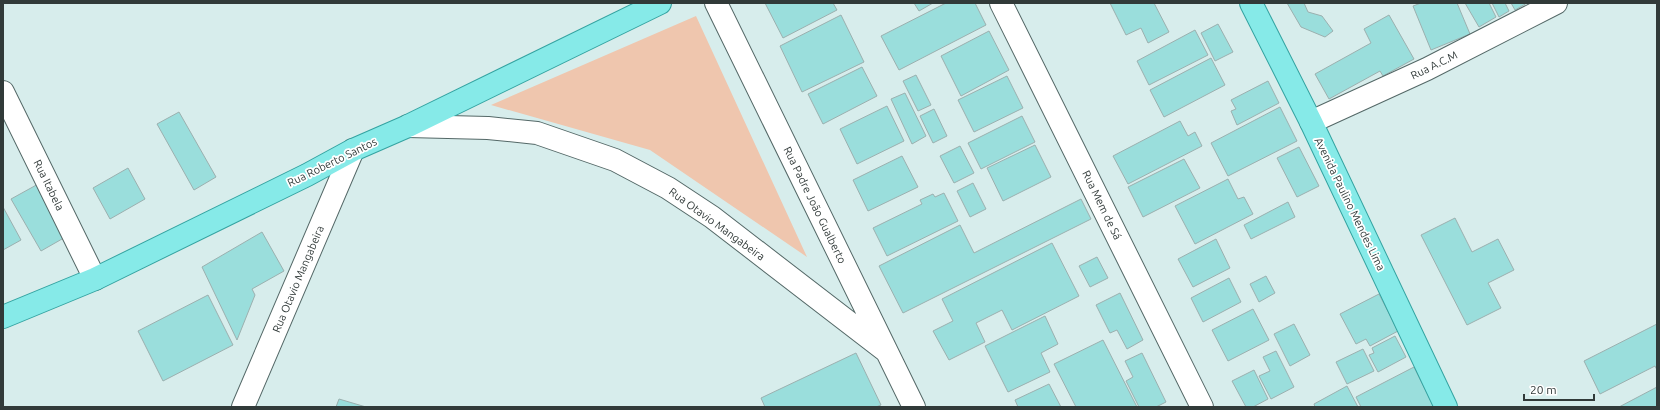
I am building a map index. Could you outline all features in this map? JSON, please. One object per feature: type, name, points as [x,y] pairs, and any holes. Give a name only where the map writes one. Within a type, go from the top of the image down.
[{"type":"main road","name":"Rua Roberto Santos","points":[[3,317],[95,279],[307,175],[353,150],[408,126],[660,3]]},
{"type":"main road","name":"Avenida Paulino Mendes Lima","points":[[1251,3],[1310,122],[1446,407]]},
{"type":"street","name":"Rua Padre João Gualberto","points":[[716,3],[914,407]]},
{"type":"street","name":"Rua Mem de Sá","points":[[1001,3],[1202,407]]},
{"type":"street","name":"Rua A.C.M","points":[[1310,122],[1427,69],[1556,3]]},
{"type":"street","name":"Rua Itabela","points":[[3,92],[95,279]]},
{"type":"street","name":"Rua Otavio Mangabeira","points":[[408,126],[488,128],[536,133],[615,160],[668,188],[712,217],[886,351]]},
{"type":"street","name":"Rua Otavio Mangabeira","points":[[242,407],[353,150]]},
{"type":"shaded area","points":[[696,16],[807,257],[650,150],[491,105]]},
{"type":"building","points":[[765,3],[833,3],[837,10],[783,38]]},
{"type":"building","points":[[914,3],[933,3],[919,11]]},
{"type":"building","points":[[946,3],[975,3],[986,25],[899,70],[881,36]]},
{"type":"building","points":[[1110,3],[1154,3],[1169,32],[1148,43],[1141,28],[1126,35]]},
{"type":"building","points":[[1287,3],[1304,3],[1308,12],[1322,16],[1333,31],[1325,37],[1301,27]]},
{"type":"building","points":[[1421,3],[1457,3],[1470,34],[1431,50],[1413,6]]},
{"type":"building","points":[[1465,3],[1489,3],[1496,17],[1479,27]]},
{"type":"building","points":[[1492,3],[1505,3],[1509,11],[1499,17]]},
{"type":"building","points":[[1511,3],[1527,3],[1515,10]]},
{"type":"building","points":[[841,15],[864,62],[802,92],[780,46]]},
{"type":"building","points":[[1389,15],[1414,59],[1383,76],[1380,71],[1329,99],[1315,74],[1371,43],[1364,29]]},
{"type":"building","points":[[1218,24],[1233,52],[1215,61],[1201,33]]},
{"type":"building","points":[[1195,30],[1208,55],[1149,85],[1137,61]]},
{"type":"building","points":[[989,31],[1009,70],[961,96],[941,56]]},
{"type":"building","points":[[1211,58],[1225,85],[1164,117],[1150,90]]},
{"type":"building","points":[[862,67],[877,96],[823,124],[808,94]]},
{"type":"building","points":[[916,75],[931,105],[918,111],[903,81]]},
{"type":"building","points":[[1007,76],[1023,108],[974,132],[958,100]]},
{"type":"building","points":[[1268,81],[1279,103],[1237,125],[1231,111],[1236,109],[1231,100]]},
{"type":"building","points":[[905,93],[926,136],[912,144],[891,99]]},
{"type":"building","points":[[887,106],[904,141],[857,164],[840,129]]},
{"type":"building","points":[[1280,107],[1297,141],[1228,176],[1211,143]]},
{"type":"building","points":[[934,109],[947,136],[933,143],[920,116]]},
{"type":"building","points":[[179,112],[216,177],[194,190],[157,124]]},
{"type":"building","points":[[1022,116],[1035,142],[981,169],[968,143]]},
{"type":"building","points":[[1180,121],[1188,136],[1195,132],[1202,146],[1128,184],[1113,156]]},
{"type":"building","points":[[1035,145],[1051,177],[1003,201],[987,168]]},
{"type":"building","points":[[960,146],[974,173],[954,183],[940,156]]},
{"type":"building","points":[[1299,147],[1319,186],[1297,197],[1277,158]]},
{"type":"building","points":[[902,156],[918,187],[868,211],[853,180]]},
{"type":"building","points":[[1184,159],[1200,188],[1143,217],[1128,187]]},
{"type":"building","points":[[128,168],[145,199],[110,219],[93,188]]},
{"type":"building","points":[[1228,179],[1238,199],[1244,197],[1253,214],[1195,244],[1175,206]]},
{"type":"building","points":[[40,183],[69,235],[41,251],[11,199]]},
{"type":"building","points":[[973,183],[986,209],[970,217],[957,191]]},
{"type":"building","points":[[944,193],[958,221],[887,256],[873,228],[922,204],[920,200],[933,194],[935,197]]},
{"type":"building","points":[[1081,199],[1091,219],[903,313],[879,266],[960,225],[974,253]]},
{"type":"building","points":[[1288,202],[1295,217],[1251,239],[1244,225]]},
{"type":"building","points":[[3,207],[21,240],[3,250]]},
{"type":"building","points":[[1455,218],[1472,252],[1498,239],[1514,270],[1488,283],[1501,308],[1467,325],[1421,235]]},
{"type":"building","points":[[262,232],[284,271],[252,289],[255,295],[237,340],[202,267]]},
{"type":"building","points":[[1216,239],[1230,268],[1193,287],[1178,259]]},
{"type":"building","points":[[1052,243],[1079,296],[1012,330],[1002,310],[976,323],[985,342],[949,360],[933,331],[953,321],[942,299]]},
{"type":"building","points":[[1097,257],[1108,278],[1090,287],[1079,266]]},
{"type":"building","points":[[1266,276],[1275,293],[1259,302],[1250,284]]},
{"type":"building","points":[[1229,278],[1241,302],[1203,322],[1191,298]]},
{"type":"building","points":[[1120,293],[1143,340],[1127,349],[1117,330],[1110,333],[1096,305]]},
{"type":"building","points":[[1379,294],[1398,331],[1370,346],[1366,339],[1356,344],[1340,314]]},
{"type":"building","points":[[208,295],[233,345],[163,381],[138,331]]},
{"type":"building","points":[[1253,309],[1269,340],[1228,361],[1212,330]]},
{"type":"building","points":[[1045,316],[1058,344],[1041,353],[1050,372],[1008,392],[985,346]]},
{"type":"building","points":[[1294,324],[1310,355],[1290,366],[1274,334]]},
{"type":"building","points":[[1657,324],[1657,370],[1655,366],[1600,394],[1584,361]]},
{"type":"building","points":[[1395,336],[1406,357],[1378,372],[1369,355],[1374,353],[1372,348]]},
{"type":"building","points":[[1103,340],[1137,407],[1076,407],[1054,364]]},
{"type":"building","points":[[1363,349],[1374,371],[1347,384],[1336,362]]},
{"type":"building","points":[[1276,351],[1294,387],[1271,399],[1259,376],[1270,371],[1263,357]]},
{"type":"building","points":[[856,353],[881,405],[876,407],[765,407],[761,398]]},
{"type":"building","points":[[1142,353],[1166,402],[1156,407],[1139,407],[1126,381],[1133,377],[1125,361]]},
{"type":"building","points":[[1414,367],[1434,407],[1361,407],[1356,397]]},
{"type":"building","points":[[1254,370],[1268,399],[1253,407],[1246,407],[1232,381]]},
{"type":"building","points":[[1049,384],[1061,407],[1018,407],[1015,400]]},
{"type":"building","points":[[1347,386],[1358,407],[1315,407],[1314,404]]},
{"type":"building","points":[[1657,387],[1657,407],[1619,407]]},
{"type":"building","points":[[339,399],[366,407],[336,407]]}]
